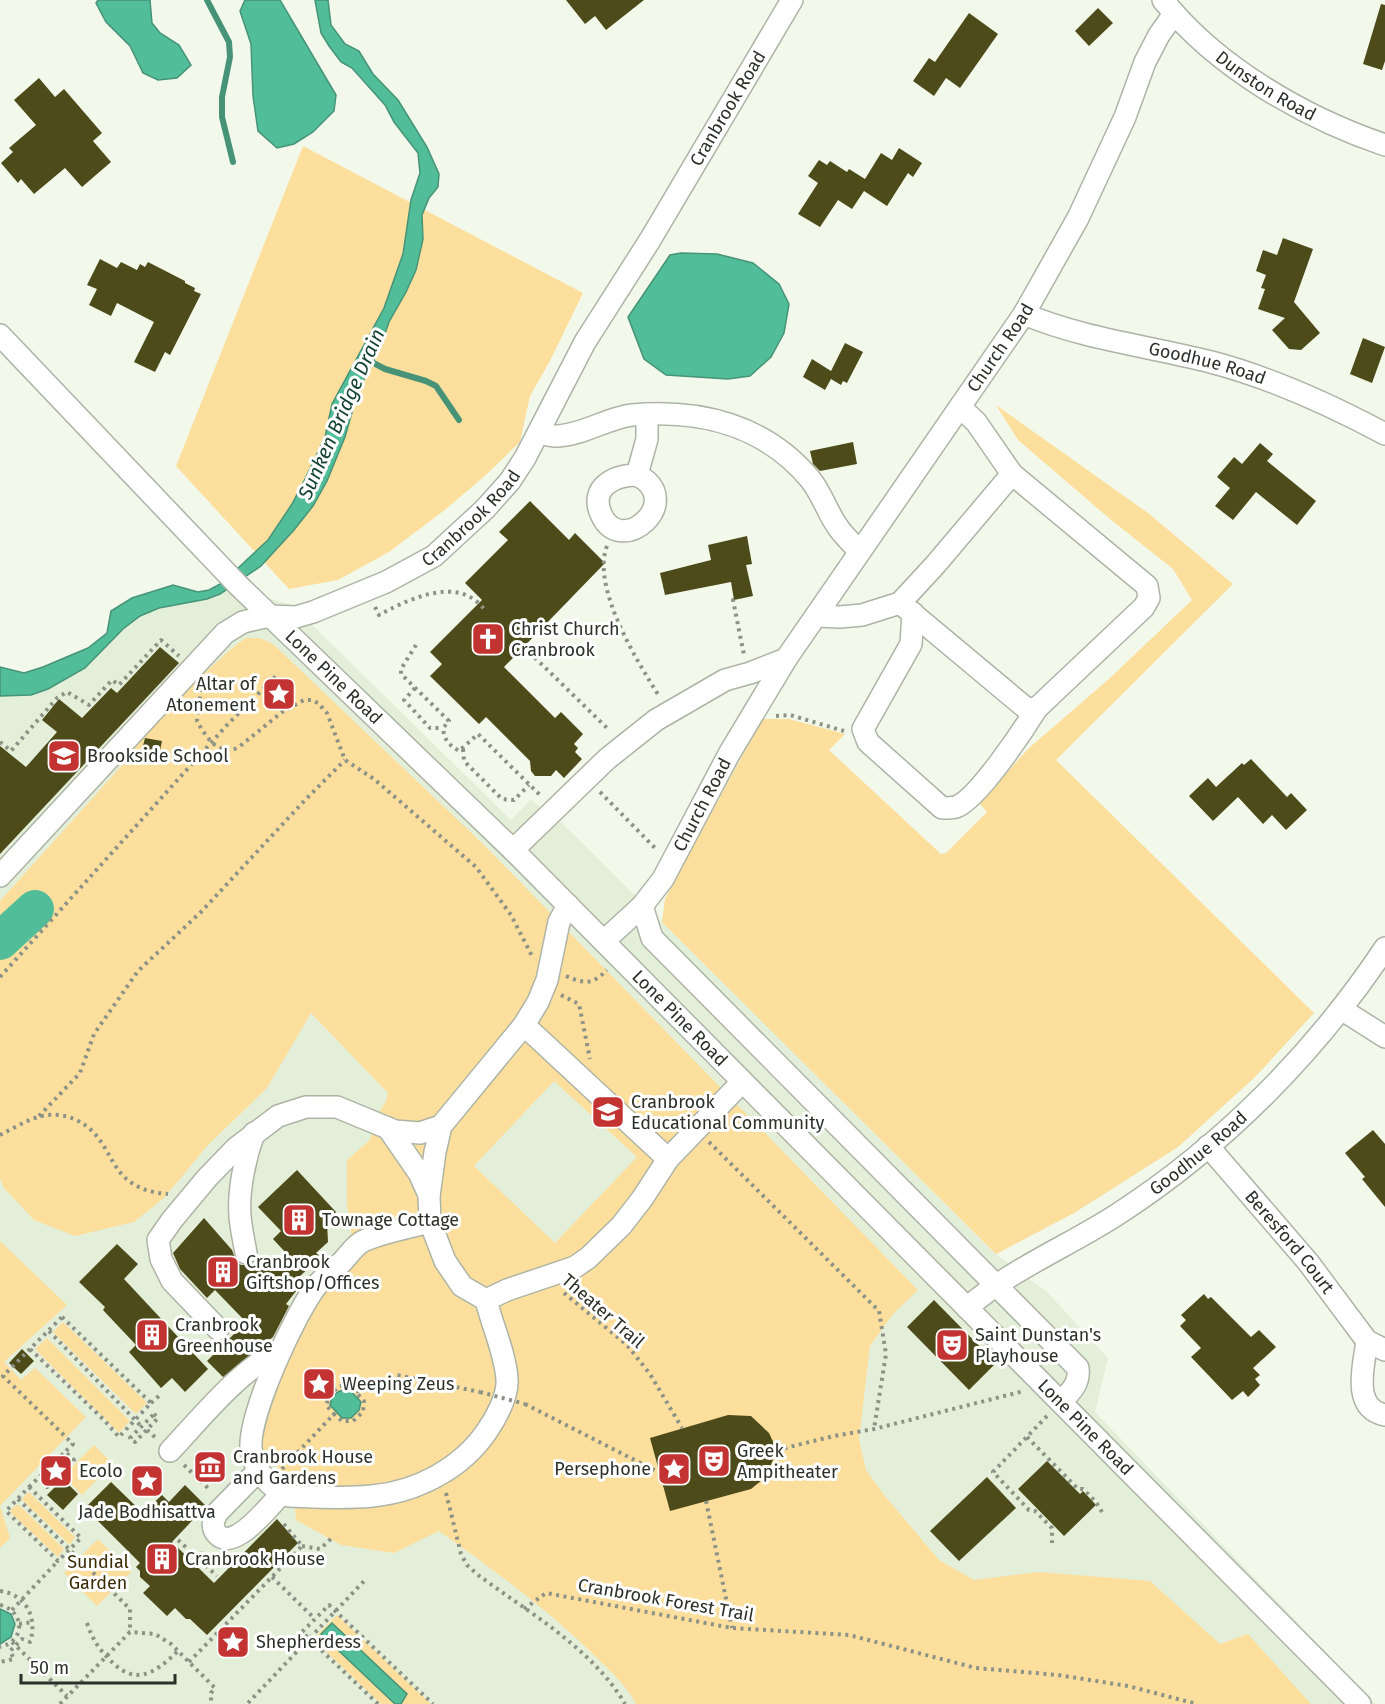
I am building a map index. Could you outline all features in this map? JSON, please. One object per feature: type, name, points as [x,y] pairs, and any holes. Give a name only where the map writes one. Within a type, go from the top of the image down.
[{"type":"street","name":"Cranbrook Road","points":[[0,876],[225,633],[243,622],[270,616],[296,617],[313,612],[386,582],[434,556],[485,509],[510,481],[539,433],[559,389],[585,342],[656,231],[792,0]]},
{"type":"street","name":"Dunston Road","points":[[1169,7],[1243,73],[1286,102],[1316,118],[1385,145]]},
{"type":"street","name":"Church Road","points":[[604,941],[642,906],[668,871],[735,744],[786,658],[1024,314],[1078,218],[1125,117],[1145,62],[1159,35],[1169,7]]},
{"type":"street","name":"Goodhue Road","points":[[1024,314],[1065,330],[1243,371],[1311,396],[1385,434]]},
{"type":"street","name":"Lone Pine Road","points":[[0,335],[237,585],[568,904],[604,941],[615,963],[742,1082],[967,1308],[1054,1409],[1360,1704]]},
{"type":"street","points":[[960,407],[976,422],[1012,474],[1147,586],[1149,598],[1144,607],[1038,708],[1018,740],[977,790],[957,807],[942,808],[868,742],[863,729],[911,644],[906,608],[936,564],[1012,474]]},
{"type":"street","points":[[539,433],[558,436],[627,416],[647,414],[676,413],[712,418],[749,433],[777,449],[810,480],[825,501],[839,529],[859,551]]},
{"type":"street","points":[[637,475],[647,440],[647,414]]},
{"type":"street","points":[[624,475],[637,475],[650,484],[654,494],[655,505],[651,516],[634,529],[623,531],[613,529],[604,520],[599,510],[598,498],[603,487],[611,479],[624,475]]},
{"type":"street","points":[[816,616],[840,617],[906,608],[1027,709],[1038,708]]},
{"type":"street","points":[[513,850],[600,765],[657,720],[725,680],[750,673],[786,658]]},
{"type":"street","points":[[430,1222],[393,1231],[360,1243],[318,1285],[281,1350],[257,1414],[251,1450],[269,1488],[289,1496],[372,1496],[396,1492],[441,1474],[476,1448],[497,1416],[507,1382],[486,1300],[462,1286],[445,1261],[430,1222],[429,1196],[435,1152],[441,1126],[524,1025],[549,985],[559,922],[568,904]]},
{"type":"street","points":[[642,906],[652,938],[1078,1368],[1077,1384],[1054,1409]]},
{"type":"street","points":[[615,963],[642,940],[652,938]]},
{"type":"street","name":"Goodhue Road","points":[[967,1308],[995,1285],[1118,1214],[1178,1172],[1252,1107],[1295,1062],[1341,1009],[1385,948]]},
{"type":"street","points":[[1341,1009],[1385,1037]]},
{"type":"street","points":[[524,1025],[668,1159]]},
{"type":"street","points":[[486,1300],[507,1290],[575,1268],[606,1242],[637,1206],[668,1159],[742,1082]]},
{"type":"street","points":[[218,1329],[172,1281],[161,1259],[158,1240],[194,1193],[236,1148],[278,1116],[306,1107],[337,1107],[395,1131],[420,1133],[441,1126]]},
{"type":"street","points":[[388,1128],[419,1173],[429,1196]]},
{"type":"street","points":[[246,1254],[240,1215],[241,1194],[248,1151],[254,1133]]},
{"type":"street","name":"Beresford Court","points":[[1208,1146],[1376,1345],[1362,1379],[1364,1400],[1370,1407],[1385,1415]]},
{"type":"street","points":[[170,1451],[209,1409],[249,1372],[268,1356],[281,1350]]},
{"type":"street","points":[[269,1488],[244,1532],[227,1539],[219,1537],[213,1529],[213,1521],[225,1505],[269,1488]]},
{"type":"path","points":[[613,529],[603,556],[605,586],[625,635],[640,665],[660,696]]},
{"type":"path","points":[[372,601],[379,615],[402,602],[418,597],[434,593],[456,592],[470,597],[485,610]]},
{"type":"path","points":[[734,600],[744,656]]},
{"type":"path","points":[[0,742],[10,751],[57,698],[67,692],[89,705],[112,680],[119,685],[161,640],[182,658]]},
{"type":"path","points":[[416,645],[401,669],[401,674],[449,721],[443,728],[444,737],[452,747],[459,751],[478,734],[546,801]]},
{"type":"path","points":[[524,647],[607,728]]},
{"type":"path","points":[[0,977],[212,742],[278,674]]},
{"type":"path","points":[[202,681],[197,721],[212,742],[224,751],[233,750],[282,712],[304,700],[311,700],[327,713],[345,760],[374,779],[476,867],[511,915],[549,985],[579,1004],[591,1067],[586,1082]]},
{"type":"path","points":[[415,688],[404,700],[430,728],[443,728]]},
{"type":"path","points":[[772,716],[790,715],[846,732]]},
{"type":"path","points":[[463,749],[464,760],[502,799],[513,800],[529,785]]},
{"type":"path","points":[[0,1135],[39,1116],[80,1073],[94,1034],[138,971],[202,911],[345,760]]},
{"type":"path","points":[[594,786],[657,849]]},
{"type":"path","points":[[549,985],[559,975],[590,982],[600,978],[615,963]]},
{"type":"path","points":[[39,1116],[64,1114],[85,1125],[99,1139],[127,1180],[152,1193],[194,1193]]},
{"type":"path","points":[[704,1137],[879,1311],[886,1354],[874,1429]]},
{"type":"path","name":"Theater Trail","points":[[543,1278],[591,1313],[627,1345],[650,1374],[682,1428]]},
{"type":"path","points":[[58,1561],[6,1511],[73,1444],[3,1376],[62,1317],[151,1403]]},
{"type":"path","points":[[49,1331],[141,1426]]},
{"type":"path","points":[[30,1349],[119,1437],[162,1393]]},
{"type":"path","points":[[356,1392],[397,1375],[480,1392],[525,1404],[660,1473]]},
{"type":"path","points":[[349,1385],[364,1401],[363,1412],[353,1421],[342,1421],[334,1414],[326,1405],[330,1395],[339,1386],[349,1385]]},
{"type":"path","points":[[777,1450],[874,1429],[1021,1392]]},
{"type":"path","points":[[1052,1543],[1052,1528],[1035,1511],[1029,1510],[993,1472],[1054,1409]]},
{"type":"path","points":[[154,1414],[158,1418],[147,1430],[135,1442],[130,1438],[154,1414]]},
{"type":"path","points":[[302,1546],[269,1488],[334,1414]]},
{"type":"path","points":[[147,1430],[225,1505]]},
{"type":"path","points":[[1027,1437],[1078,1489],[1083,1489],[1102,1512]]},
{"type":"path","points":[[39,1479],[49,1480],[74,1460],[65,1452]]},
{"type":"path","points":[[49,1480],[70,1456]]},
{"type":"path","points":[[60,1457],[68,1466]]},
{"type":"path","points":[[47,1471],[49,1480]]},
{"type":"path","points":[[441,1474],[461,1554],[467,1565],[566,1638],[615,1688],[625,1704]]},
{"type":"path","points":[[43,1475],[49,1480]]},
{"type":"path","points":[[12,1610],[81,1538],[29,1487]]},
{"type":"path","points":[[18,1499],[130,1609],[130,1632]]},
{"type":"path","points":[[706,1501],[732,1628]]},
{"type":"path","points":[[302,1546],[320,1549],[334,1536]]},
{"type":"path","points":[[178,1540],[217,1576]]},
{"type":"path","points":[[189,1662],[302,1546]]},
{"type":"path","points":[[272,1577],[315,1619]]},
{"type":"path","points":[[248,1703],[366,1579]]},
{"type":"path","points":[[0,1591],[11,1593],[22,1600],[33,1622],[30,1642],[22,1639],[14,1644],[0,1647]]},
{"type":"path","name":"Cranbrook Forest Trail","points":[[524,1609],[546,1593],[732,1628],[849,1635],[976,1668],[1058,1675],[1128,1686],[1197,1704]]},
{"type":"path","points":[[0,1605],[12,1610],[19,1624],[19,1630],[10,1651],[14,1659],[0,1662]]},
{"type":"path","points":[[378,1704],[302,1632],[329,1605],[434,1704]]},
{"type":"path","points":[[19,1624],[33,1622]]},
{"type":"path","points":[[87,1623],[93,1640],[125,1674],[140,1675],[157,1668],[178,1652]]},
{"type":"path","points":[[60,1704],[130,1632],[155,1634],[171,1644],[215,1688],[211,1692],[211,1704]]},
{"type":"path","points":[[14,1644],[67,1696]]},
{"type":"shaded area","name":"Cranbrook Educational Community","points":[[228,589],[291,604],[511,820],[531,800],[561,822],[662,922],[665,899],[1314,1013],[1255,1077],[1178,1147],[1074,1213],[996,1254],[1047,1292],[1108,1358],[1095,1412],[1376,1704],[0,1704],[0,696],[31,695],[48,689],[85,668],[123,629],[140,616],[159,608],[207,599]]},
{"type":"green space","points":[[303,146],[583,293],[530,396],[520,442],[446,509],[389,552],[338,580],[289,589],[176,466]]},
{"type":"green space","points":[[996,405],[1148,513],[1233,584],[1056,760],[1314,1013],[1255,1077],[1178,1147],[1074,1213],[996,1254],[662,922],[665,899],[762,719],[789,719],[845,734],[829,750],[941,854],[946,853],[987,812],[979,803],[1029,748],[1110,678],[1192,600],[1173,569],[1110,519],[1018,440]]},
{"type":"green space","points":[[246,638],[260,638],[273,644],[484,845],[918,1290],[893,1314],[870,1346],[859,1439],[866,1470],[939,1560],[974,1580],[1039,1572],[1150,1581],[1220,1644],[1248,1634],[1311,1704],[636,1704],[619,1680],[561,1624],[439,1531],[394,1553],[341,1545],[296,1520],[293,1484],[263,1451],[260,1435],[282,1369],[304,1325],[328,1287],[355,1258],[347,1204],[347,1160],[370,1140],[377,1116],[388,1093],[311,1013],[267,1088],[208,1145],[164,1198],[134,1222],[75,1236],[34,1220],[4,1188],[0,1178],[0,901],[126,761],[132,750],[162,716]],"holes":[[[554,1081],[637,1157],[555,1243],[474,1166]]]},
{"type":"green space","points":[[0,1241],[67,1305],[4,1362],[21,1380],[35,1368],[86,1417],[0,1506]]},
{"type":"green space","points":[[63,1322],[147,1403],[136,1414],[53,1332]]},
{"type":"green space","points":[[47,1338],[130,1421],[119,1433],[35,1349]]},
{"type":"green space","points":[[94,1445],[113,1464],[82,1495],[63,1476]]},
{"type":"green space","points":[[27,1493],[30,1493],[75,1537],[70,1545],[23,1501]]},
{"type":"green space","points":[[16,1505],[19,1505],[64,1549],[58,1557],[11,1513]]},
{"type":"green space","points":[[0,1506],[10,1538],[0,1548]]},
{"type":"green space","name":"Sundial Garden","points":[[98,1539],[131,1572],[97,1606],[64,1573]]},
{"type":"green space","points":[[337,1615],[431,1704],[401,1704],[407,1694],[332,1623],[321,1634],[395,1704],[381,1704],[313,1639]]},
{"type":"water","points":[[98,0],[150,0],[152,23],[160,33],[179,45],[191,65],[177,78],[158,80],[143,73],[130,46],[106,22],[96,3]]},
{"type":"water","points":[[245,0],[280,0],[336,95],[334,111],[313,132],[294,144],[277,148],[258,131],[253,96],[251,44],[240,11]]},
{"type":"water","name":"Sunken Bridge Drain","points":[[315,0],[328,0],[331,25],[345,44],[359,51],[373,74],[398,100],[427,147],[439,174],[438,187],[429,198],[422,215],[423,239],[416,270],[389,322],[380,348],[358,391],[345,437],[327,481],[313,506],[261,566],[220,594],[207,599],[159,608],[140,616],[123,629],[85,668],[48,689],[31,695],[0,696],[0,667],[24,673],[88,648],[107,633],[111,611],[132,598],[173,585],[198,592],[209,590],[222,583],[268,540],[292,504],[305,479],[325,437],[332,404],[384,308],[403,254],[411,200],[420,173],[418,153],[394,122],[385,105],[352,68],[341,62],[329,46],[321,33]]},
{"type":"water","points":[[717,254],[753,263],[779,284],[789,304],[784,333],[771,357],[750,376],[728,379],[666,375],[644,359],[628,317],[670,255]]},
{"type":"water","points":[[349,1389],[361,1402],[359,1410],[351,1418],[342,1418],[330,1405],[336,1393]]},
{"type":"water","points":[[0,1609],[11,1614],[15,1624],[11,1637],[0,1644]]},
{"type":"water","points":[[332,1623],[407,1694],[401,1704],[395,1704],[321,1634]]},
{"type":"building","points":[[566,0],[644,0],[606,30],[595,16],[585,24]]},
{"type":"building","points":[[1381,4],[1385,5],[1385,61],[1382,70],[1363,64]]},
{"type":"building","points":[[1098,8],[1113,23],[1089,46],[1075,31]]},
{"type":"building","points":[[969,13],[998,34],[960,88],[946,78],[934,96],[913,81],[929,58],[935,62]]},
{"type":"building","points":[[39,78],[55,97],[64,89],[102,133],[93,141],[111,162],[82,187],[65,168],[34,194],[21,179],[18,183],[1,163],[13,152],[9,148],[36,125],[14,100]]},
{"type":"building","points":[[899,148],[922,163],[913,177],[908,173],[887,206],[864,191],[852,209],[838,200],[820,227],[798,214],[818,183],[808,176],[819,160],[827,165],[830,161],[847,172],[849,169],[865,179],[881,153],[892,160]]},
{"type":"building","points":[[1283,238],[1313,249],[1294,302],[1320,333],[1301,350],[1289,349],[1272,330],[1285,318],[1258,309],[1265,289],[1261,288],[1266,275],[1256,271],[1263,250],[1277,255]]},
{"type":"building","points":[[100,259],[117,268],[121,262],[137,270],[140,264],[145,267],[148,262],[185,281],[195,288],[194,291],[201,294],[170,355],[165,352],[155,372],[134,362],[154,322],[117,303],[111,316],[89,305],[97,289],[87,285]]},
{"type":"building","points":[[1363,338],[1385,347],[1372,383],[1350,374]]},
{"type":"building","points":[[845,343],[863,352],[847,383],[843,381],[841,385],[831,379],[825,390],[803,377],[812,359],[831,371]]},
{"type":"building","points":[[853,442],[857,464],[820,471],[813,464],[810,451]]},
{"type":"building","points":[[1260,443],[1273,454],[1267,461],[1316,501],[1297,525],[1256,492],[1233,520],[1215,506],[1230,488],[1217,477],[1234,457],[1242,464]]},
{"type":"building","name":"Christ Church Cranbrook","points":[[530,501],[569,540],[575,533],[605,563],[504,667],[555,718],[561,712],[583,734],[574,744],[578,748],[575,752],[582,759],[564,778],[556,770],[551,776],[535,776],[531,771],[530,761],[486,717],[479,724],[430,676],[442,664],[430,652],[482,600],[465,583],[508,540],[499,532]]},
{"type":"building","points":[[747,536],[752,564],[746,565],[753,596],[734,600],[731,582],[665,595],[660,573],[711,560],[708,545]]},
{"type":"building","name":"Brookside School","points":[[160,647],[179,663],[0,854],[0,746],[26,767],[57,732],[42,720],[59,699],[82,718],[111,688],[117,693]]},
{"type":"building","points":[[145,738],[162,741],[157,764],[139,761]]},
{"type":"building","points":[[1251,759],[1287,797],[1291,793],[1307,810],[1286,830],[1272,815],[1263,824],[1238,797],[1213,821],[1189,796],[1208,778],[1216,787],[1242,763],[1244,765]]},
{"type":"building","points":[[1373,1130],[1385,1144],[1385,1207],[1362,1179],[1365,1177],[1345,1153]]},
{"type":"building","points":[[297,1170],[336,1212],[327,1222],[328,1242],[316,1253],[321,1257],[300,1276],[304,1281],[286,1304],[289,1306],[273,1337],[223,1377],[207,1361],[246,1322],[215,1290],[207,1298],[180,1269],[173,1253],[204,1218],[232,1250],[236,1261],[241,1265],[255,1262],[298,1266],[273,1239],[281,1231],[258,1207]]},
{"type":"building","name":"Cranbrook Greenhouse","points":[[117,1244],[138,1264],[124,1279],[208,1369],[185,1392],[172,1378],[161,1388],[129,1352],[136,1345],[103,1310],[105,1307],[79,1282]]},
{"type":"building","points":[[1204,1294],[1208,1299],[1211,1297],[1251,1337],[1259,1330],[1276,1347],[1253,1368],[1260,1375],[1255,1379],[1260,1385],[1248,1397],[1243,1391],[1232,1400],[1191,1357],[1201,1348],[1180,1326],[1186,1320],[1181,1315]]},
{"type":"building","name":"Saint Dunstan's Playhouse","points":[[934,1300],[996,1363],[969,1390],[907,1327]]},
{"type":"building","points":[[22,1349],[34,1361],[21,1374],[9,1363]]},
{"type":"building","name":"Greek Ampitheater","points":[[728,1415],[751,1416],[769,1433],[777,1450],[766,1477],[751,1489],[670,1511],[650,1438]]},
{"type":"building","points":[[1047,1461],[1080,1494],[1083,1491],[1096,1505],[1064,1536],[1018,1489]]},
{"type":"building","points":[[987,1477],[1016,1508],[959,1561],[930,1531]]},
{"type":"building","points":[[63,1479],[78,1494],[63,1510],[47,1495]]},
{"type":"building","name":"Cranbrook House","points":[[111,1482],[143,1513],[162,1495],[169,1502],[185,1485],[206,1506],[172,1542],[214,1583],[277,1519],[298,1543],[207,1635],[175,1608],[167,1616],[143,1593],[150,1586],[140,1577],[140,1571],[136,1567],[140,1563],[85,1508]]},
{"type":"waterway","points":[[207,0],[229,42],[230,57],[222,97],[222,117],[233,162]]},
{"type":"waterway","name":"Sunken Bridge Drain","points":[[366,359],[385,369],[436,386],[459,420]]},
{"type":"waterway","points":[[0,941],[35,909]]},
{"type":"place","name":"Christ Church Cranbrook","points":[[488,639]]},
{"type":"place","name":"Altar of Atonement","points":[[279,694]]},
{"type":"place","name":"Brookside School","points":[[64,756]]},
{"type":"place","name":"Cranbrook Educational Community","points":[[608,1112]]},
{"type":"place","name":"Townage Cottage","points":[[299,1220]]},
{"type":"place","name":"Cranbrook Giftshop/Offices","points":[[223,1272]]},
{"type":"place","name":"Cranbrook Greenhouse","points":[[152,1335]]},
{"type":"place","name":"Saint Dunstan's Playhouse","points":[[952,1345]]},
{"type":"place","name":"Weeping Zeus","points":[[319,1384]]},
{"type":"place","name":"Greek Ampitheater","points":[[714,1461]]},
{"type":"place","name":"Cranbrook House and Gardens","points":[[210,1467]]},
{"type":"place","name":"Persephone","points":[[674,1469]]},
{"type":"place","name":"Ecolo","points":[[56,1471]]},
{"type":"place","name":"Jade Bodhisattva","points":[[147,1481]]},
{"type":"place","name":"Cranbrook House","points":[[162,1559]]},
{"type":"place","name":"Shepherdess","points":[[233,1642]]}]
